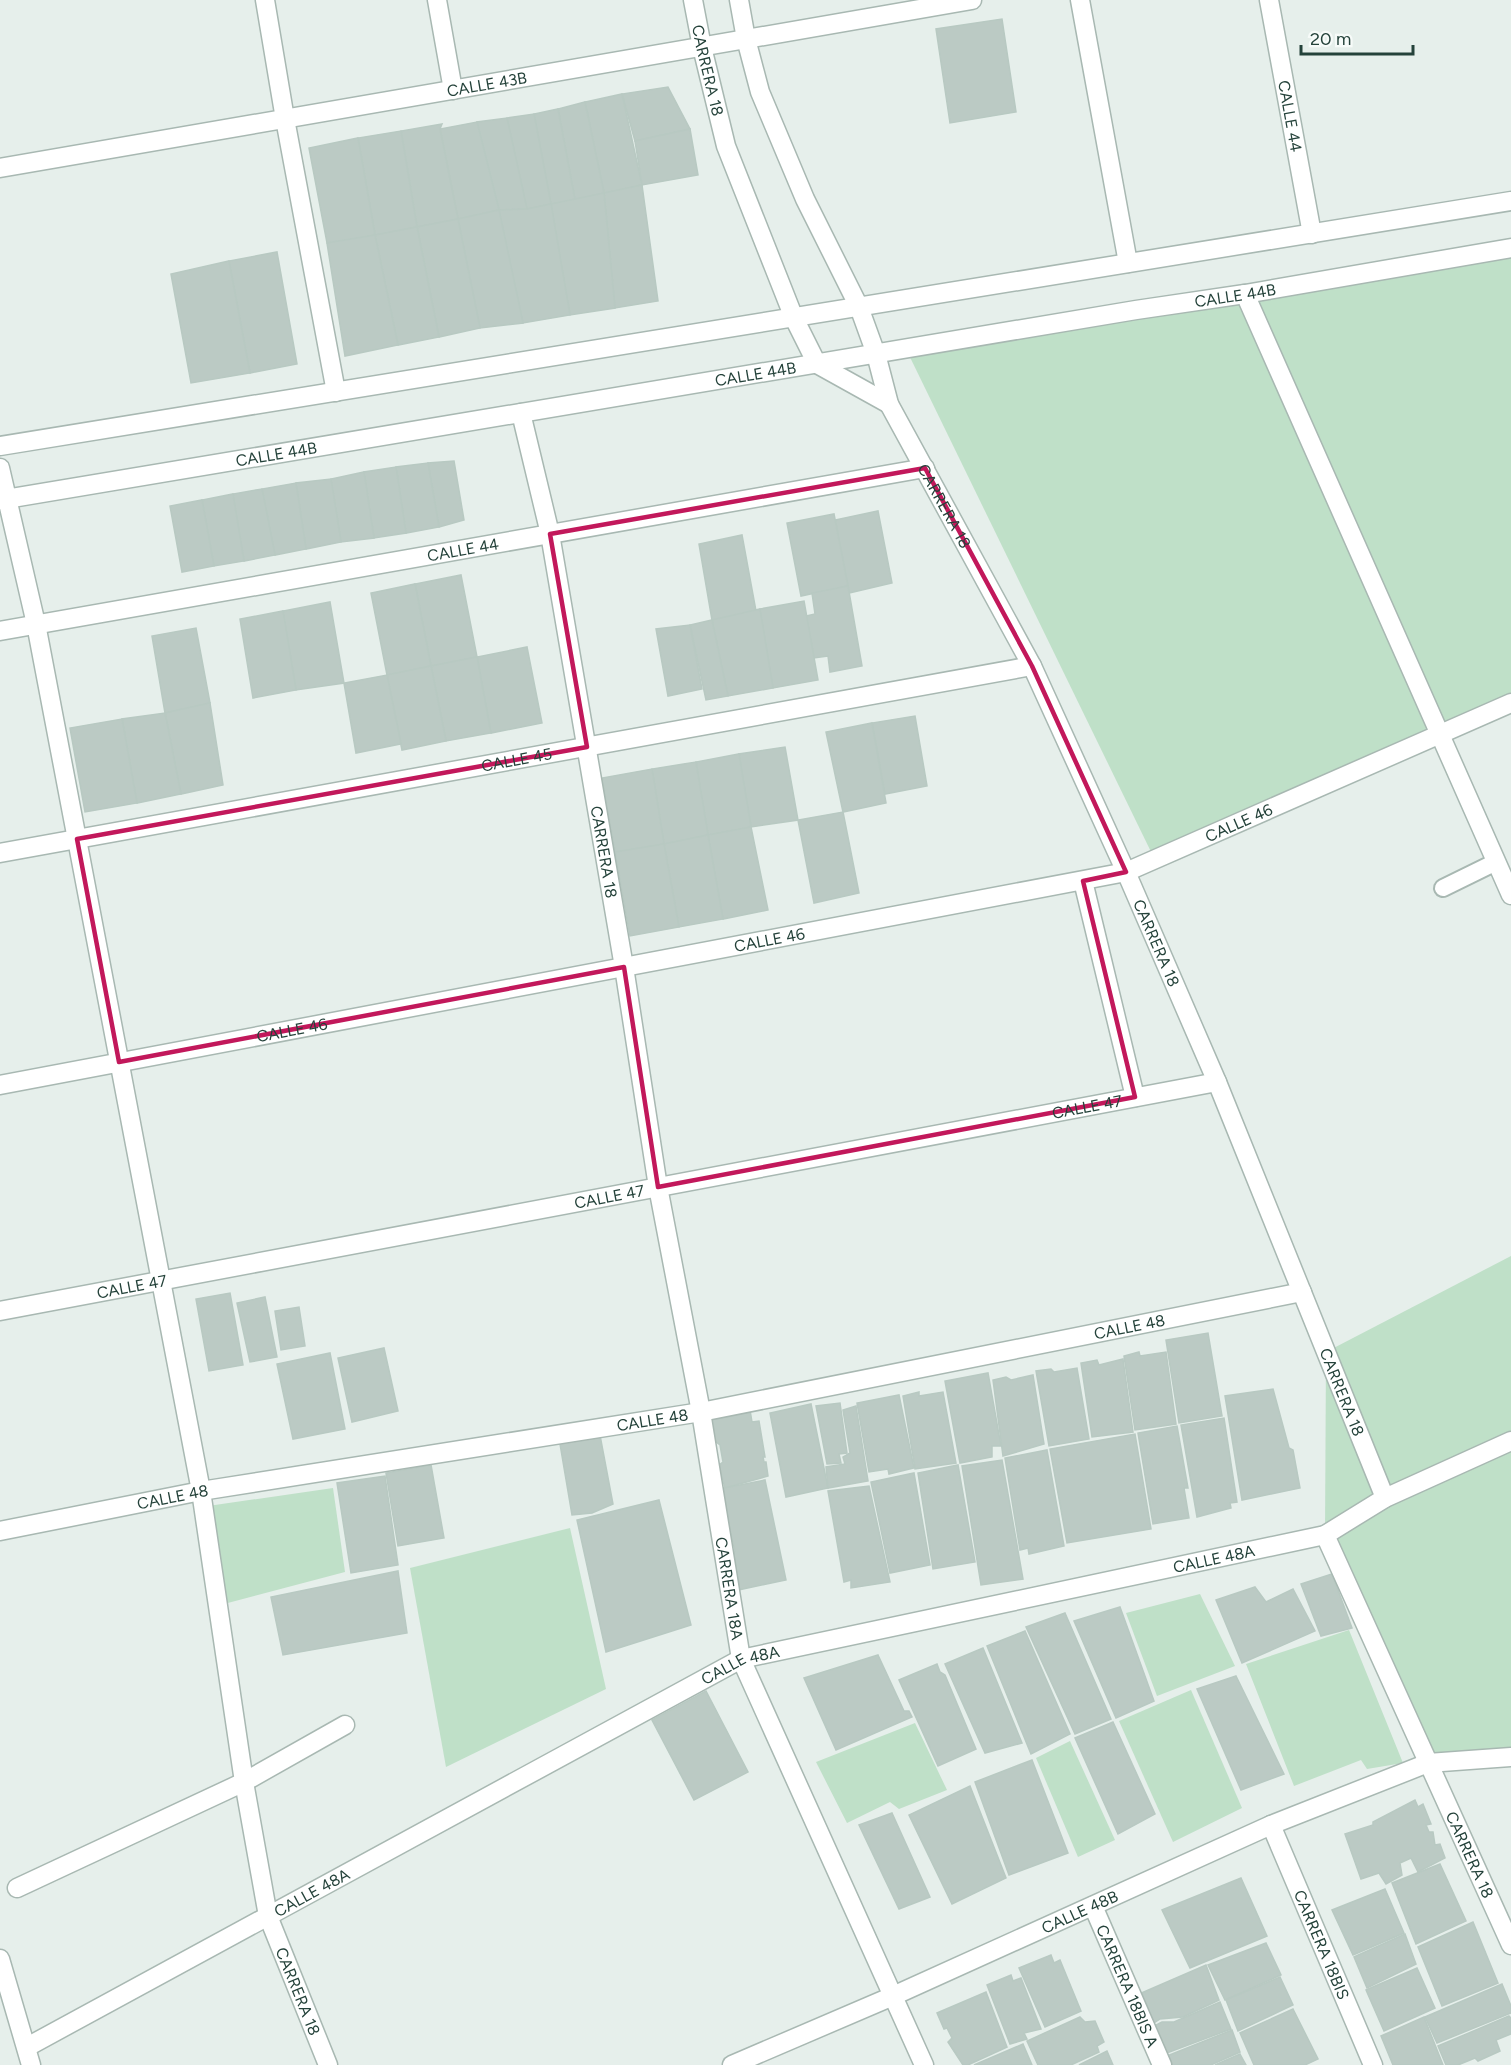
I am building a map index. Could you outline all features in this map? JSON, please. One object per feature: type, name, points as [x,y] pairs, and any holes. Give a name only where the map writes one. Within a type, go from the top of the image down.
[{"type":"street","points":[[265,0],[336,392]]},
{"type":"street","points":[[437,0],[453,90]]},
{"type":"street","name":"CARRERA 18","points":[[693,0],[726,146],[794,318],[817,364]]},
{"type":"street","name":"CARRERA 18","points":[[739,0],[746,39],[760,92],[805,199],[859,307],[876,354],[889,404],[1032,666],[1126,872],[1217,1082],[1385,1498]]},
{"type":"street","name":"CALLE 43B","points":[[0,168],[972,0]]},
{"type":"street","points":[[1080,0],[1128,264]]},
{"type":"street","name":"CALLE 44","points":[[1269,0],[1312,234]]},
{"type":"street","points":[[0,446],[1511,201]]},
{"type":"street","name":"CALLE 44B","points":[[3,499],[1511,248]]},
{"type":"street","points":[[1245,294],[1511,895]]},
{"type":"street","points":[[817,364],[889,404]]},
{"type":"street","name":"CARRERA 18","points":[[521,412],[550,534],[624,967],[658,1187]]},
{"type":"street","points":[[0,468],[3,499]]},
{"type":"street","name":"CALLE 44","points":[[0,631],[925,468]]},
{"type":"street","name":"CARRERA 18","points":[[3,499],[36,624],[201,1491],[244,1782],[268,1916],[328,2065]]},
{"type":"street","name":"CALLE 45","points":[[0,853],[1032,666]]},
{"type":"street","name":"CALLE 46","points":[[0,1084],[1126,872],[1511,703]]},
{"type":"street","points":[[1083,881],[1135,1097]]},
{"type":"street","name":"CALLE 47","points":[[0,1311],[1217,1082]]},
{"type":"street","name":"CARRERA 18A","points":[[658,1187],[701,1412],[741,1659],[924,2065]]},
{"type":"street","name":"CALLE 48","points":[[0,1531],[201,1491],[701,1412],[1302,1292]]},
{"type":"street","name":"CALLE 48A","points":[[27,2047],[741,1659],[1325,1535],[1385,1498],[1511,1441]]},
{"type":"street","name":"CARRERA 18","points":[[1325,1535],[1511,1945]]},
{"type":"street","points":[[17,1888],[244,1782],[345,1725]]},
{"type":"street","name":"CALLE 48B","points":[[732,2065],[893,1996],[1271,1826],[1428,1763],[1511,1758]]},
{"type":"street","name":"CARRERA 18BIS","points":[[1271,1826],[1373,2065]]},
{"type":"street","name":"CARRERA 18BIS A","points":[[1093,1906],[1162,2065]]},
{"type":"street","points":[[0,1959],[31,2065]]},
{"type":"lane","points":[[1443,888],[1496,862]]},
{"type":"highlighted area","points":[[925,468],[1032,666],[1126,872],[1083,881],[1135,1097],[658,1187],[624,967],[119,1062],[77,839],[587,747],[550,534]]},
{"type":"green space","points":[[1511,240],[1511,703],[1155,860],[906,349]]},
{"type":"green space","points":[[1511,1256],[1511,1748],[1428,1763],[1325,1535],[1326,1352]]},
{"type":"green space","points":[[333,1488],[345,1572],[224,1604],[208,1506]]},
{"type":"green space","points":[[570,1528],[606,1689],[446,1767],[410,1568]]},
{"type":"green space","points":[[1200,1594],[1235,1666],[1157,1696],[1126,1613]]},
{"type":"green space","points":[[1349,1630],[1403,1763],[1367,1769],[1361,1760],[1294,1786],[1246,1664]]},
{"type":"green space","points":[[1191,1690],[1242,1808],[1173,1842],[1119,1721]]},
{"type":"green space","points":[[915,1723],[947,1790],[899,1809],[890,1802],[847,1823],[816,1762]]},
{"type":"green space","points":[[1070,1741],[1115,1840],[1078,1857],[1036,1758]]},
{"type":"building","points":[[1002,19],[1016,112],[950,123],[936,29]]},
{"type":"building","points":[[668,87],[690,129],[635,141],[622,94]]},
{"type":"building","points":[[622,94],[642,185],[604,193],[585,102]]},
{"type":"building","points":[[585,102],[604,193],[575,200],[558,109]]},
{"type":"building","points":[[558,109],[575,200],[551,204],[534,114]]},
{"type":"building","points":[[534,114],[551,204],[527,209],[507,118]]},
{"type":"building","points":[[507,118],[527,209],[499,210],[477,122]]},
{"type":"building","points":[[477,122],[499,210],[458,219],[440,129]]},
{"type":"building","points":[[442,124],[440,129],[458,219],[417,227],[401,131]]},
{"type":"building","points":[[690,129],[698,175],[642,185],[635,141]]},
{"type":"building","points":[[401,131],[417,227],[375,235],[358,138]]},
{"type":"building","points":[[358,138],[375,235],[327,243],[309,148]]},
{"type":"building","points":[[642,185],[658,301],[615,308],[604,193]]},
{"type":"building","points":[[604,193],[615,308],[570,315],[551,204]]},
{"type":"building","points":[[551,204],[570,315],[523,323],[499,210],[527,209]]},
{"type":"building","points":[[499,210],[523,323],[480,328],[458,219]]},
{"type":"building","points":[[458,219],[480,328],[439,337],[417,227]]},
{"type":"building","points":[[417,227],[439,337],[398,345],[375,235]]},
{"type":"building","points":[[375,235],[398,345],[345,356],[327,243]]},
{"type":"building","points":[[277,252],[297,364],[250,373],[229,261]]},
{"type":"building","points":[[229,261],[250,373],[191,383],[171,274]]},
{"type":"building","points":[[454,461],[464,520],[439,527],[428,463]]},
{"type":"building","points":[[428,463],[439,527],[406,533],[396,467]]},
{"type":"building","points":[[396,467],[406,533],[374,538],[364,472]]},
{"type":"building","points":[[364,472],[374,538],[341,542],[331,479]]},
{"type":"building","points":[[331,479],[341,542],[306,549],[296,483]]},
{"type":"building","points":[[296,483],[306,549],[275,555],[262,489]]},
{"type":"building","points":[[262,489],[275,555],[244,561],[233,494]]},
{"type":"building","points":[[233,494],[244,561],[214,566],[202,500]]},
{"type":"building","points":[[202,500],[214,566],[182,572],[170,506]]},
{"type":"building","points":[[878,511],[892,583],[849,593],[835,520]]},
{"type":"building","points":[[834,514],[848,586],[801,596],[787,523]]},
{"type":"building","points":[[742,535],[756,611],[712,620],[699,544]]},
{"type":"building","points":[[461,575],[477,657],[431,666],[415,584]]},
{"type":"building","points":[[415,584],[431,666],[387,675],[371,593]]},
{"type":"building","points":[[848,586],[862,666],[830,672],[828,656],[814,658],[806,616],[815,614],[812,593]]},
{"type":"building","points":[[804,601],[818,680],[773,688],[760,609]]},
{"type":"building","points":[[330,602],[344,683],[296,690],[283,611]]},
{"type":"building","points":[[760,609],[773,688],[728,696],[712,620]]},
{"type":"building","points":[[283,611],[296,690],[253,698],[240,619]]},
{"type":"building","points":[[712,620],[728,696],[706,700],[690,625]]},
{"type":"building","points":[[690,625],[702,689],[668,696],[656,629]]},
{"type":"building","points":[[196,628],[210,703],[165,713],[152,636]]},
{"type":"building","points":[[527,647],[542,723],[491,733],[477,657]]},
{"type":"building","points":[[477,657],[491,733],[446,741],[431,666]]},
{"type":"building","points":[[431,666],[446,741],[402,750],[387,675]]},
{"type":"building","points":[[387,675],[401,744],[356,753],[344,683]]},
{"type":"building","points":[[210,703],[223,785],[181,794],[165,713]]},
{"type":"building","points":[[165,713],[181,794],[137,803],[122,719]]},
{"type":"building","points":[[915,716],[927,786],[885,794],[872,723]]},
{"type":"building","points":[[122,719],[137,803],[85,812],[70,728]]},
{"type":"building","points":[[872,723],[886,803],[843,812],[826,732]]},
{"type":"building","points":[[785,747],[798,820],[751,827],[739,754]]},
{"type":"building","points":[[739,754],[751,827],[708,835],[696,762]]},
{"type":"building","points":[[696,762],[708,835],[664,844],[652,769]]},
{"type":"building","points":[[652,769],[664,844],[615,852],[602,778]]},
{"type":"building","points":[[843,812],[859,893],[814,903],[798,820]]},
{"type":"building","points":[[751,827],[768,910],[723,919],[708,835]]},
{"type":"building","points":[[708,835],[723,919],[679,927],[664,844]]},
{"type":"building","points":[[664,844],[679,927],[630,936],[615,852]]},
{"type":"building","points":[[230,1293],[243,1365],[209,1371],[196,1299]]},
{"type":"building","points":[[265,1297],[277,1357],[250,1362],[237,1303]]},
{"type":"building","points":[[299,1307],[305,1346],[281,1350],[275,1311]]},
{"type":"building","points":[[1208,1333],[1222,1416],[1179,1423],[1166,1340]]},
{"type":"building","points":[[384,1348],[398,1411],[352,1422],[338,1358]]},
{"type":"building","points":[[1139,1352],[1140,1356],[1166,1352],[1176,1424],[1135,1430],[1124,1356]]},
{"type":"building","points":[[330,1353],[345,1429],[293,1439],[277,1364]]},
{"type":"building","points":[[1123,1359],[1133,1432],[1092,1437],[1081,1363],[1097,1360],[1099,1365]]},
{"type":"building","points":[[1077,1368],[1089,1439],[1049,1446],[1036,1371],[1051,1369],[1054,1372]]},
{"type":"building","points":[[988,1373],[1001,1446],[992,1446],[992,1457],[960,1463],[945,1381]]},
{"type":"building","points":[[1033,1375],[1044,1444],[1003,1456],[993,1380],[1006,1377],[1011,1380]]},
{"type":"building","points":[[1273,1389],[1289,1448],[1293,1450],[1300,1488],[1242,1500],[1225,1396]]},
{"type":"building","points":[[919,1392],[919,1396],[943,1392],[956,1463],[915,1469],[903,1396]]},
{"type":"building","points":[[899,1395],[914,1468],[889,1474],[888,1469],[869,1472],[857,1403]]},
{"type":"building","points":[[840,1403],[847,1453],[839,1454],[841,1463],[827,1464],[816,1406]]},
{"type":"building","points":[[749,1404],[752,1422],[759,1421],[765,1457],[763,1457],[768,1476],[725,1488],[719,1465],[723,1462],[720,1445],[715,1441],[710,1412]]},
{"type":"building","points":[[811,1404],[828,1488],[786,1497],[770,1413]]},
{"type":"building","points":[[856,1406],[868,1481],[828,1488],[826,1467],[845,1464],[843,1457],[850,1453],[843,1410]]},
{"type":"building","points":[[1224,1418],[1237,1502],[1230,1503],[1231,1508],[1197,1517],[1181,1425]]},
{"type":"building","points":[[1177,1426],[1188,1488],[1184,1488],[1189,1518],[1153,1524],[1138,1433]]},
{"type":"building","points":[[599,1430],[613,1504],[592,1513],[572,1515],[559,1438]]},
{"type":"building","points":[[1135,1434],[1151,1529],[1067,1543],[1050,1449]]},
{"type":"building","points":[[1047,1450],[1064,1546],[1029,1554],[1028,1548],[1020,1550],[1005,1458]]},
{"type":"building","points":[[1002,1460],[1023,1579],[981,1585],[962,1466]]},
{"type":"building","points":[[431,1465],[444,1538],[398,1546],[386,1473]]},
{"type":"building","points":[[958,1465],[975,1562],[933,1569],[918,1473]]},
{"type":"building","points":[[914,1473],[930,1565],[890,1573],[871,1482]]},
{"type":"building","points":[[385,1476],[398,1565],[351,1573],[337,1483]]},
{"type":"building","points":[[765,1480],[786,1580],[738,1590],[729,1554],[735,1551],[731,1534],[726,1535],[719,1489]]},
{"type":"building","points":[[869,1486],[890,1582],[851,1588],[851,1580],[844,1582],[828,1491]]},
{"type":"building","points":[[659,1500],[691,1625],[606,1652],[577,1520]]},
{"type":"building","points":[[398,1571],[407,1633],[283,1655],[271,1597]]},
{"type":"building","points":[[1332,1574],[1352,1628],[1321,1636],[1301,1584]]},
{"type":"building","points":[[1255,1587],[1266,1602],[1293,1589],[1315,1631],[1242,1663],[1216,1600]]},
{"type":"building","points":[[1120,1607],[1154,1701],[1116,1718],[1074,1621]]},
{"type":"building","points":[[1065,1613],[1111,1719],[1075,1734],[1026,1627]]},
{"type":"building","points":[[1025,1631],[1070,1734],[1031,1754],[987,1646]]},
{"type":"building","points":[[983,1648],[1022,1743],[985,1753],[945,1664]]},
{"type":"building","points":[[878,1655],[904,1711],[909,1711],[912,1717],[836,1750],[804,1678]]},
{"type":"building","points":[[937,1664],[940,1672],[945,1675],[976,1749],[938,1766],[899,1680]]},
{"type":"building","points":[[1236,1676],[1284,1774],[1241,1790],[1197,1689]]},
{"type":"building","points":[[706,1691],[748,1772],[694,1800],[652,1720]]},
{"type":"building","points":[[1113,1722],[1155,1814],[1118,1834],[1075,1738]]},
{"type":"building","points":[[1032,1760],[1068,1853],[1009,1875],[975,1782]]},
{"type":"building","points":[[970,1786],[1006,1878],[952,1904],[909,1815]]},
{"type":"building","points":[[1415,1800],[1418,1807],[1423,1804],[1431,1824],[1426,1825],[1429,1832],[1433,1832],[1435,1845],[1440,1844],[1445,1858],[1418,1872],[1411,1858],[1400,1863],[1402,1875],[1386,1884],[1379,1873],[1361,1879],[1345,1834],[1373,1825],[1373,1822]]},
{"type":"building","points":[[892,1813],[930,1897],[899,1909],[859,1825]]},
{"type":"building","points":[[1440,1864],[1466,1921],[1416,1944],[1392,1883]]},
{"type":"building","points":[[1241,1878],[1267,1936],[1190,1968],[1162,1910]]},
{"type":"building","points":[[1385,1889],[1404,1933],[1353,1955],[1332,1910]]},
{"type":"building","points":[[1473,1922],[1498,1983],[1442,2006],[1418,1947]]},
{"type":"building","points":[[1405,1934],[1416,1964],[1367,1988],[1354,1957]]},
{"type":"building","points":[[1266,1943],[1281,1975],[1225,2000],[1208,1965]]},
{"type":"building","points":[[1051,1955],[1054,1963],[1060,1960],[1081,2011],[1045,2027],[1019,1968]]},
{"type":"building","points":[[1206,1965],[1219,2000],[1183,2017],[1160,2019],[1151,2025],[1137,1995]]},
{"type":"building","points":[[1417,1968],[1435,2008],[1384,2031],[1366,1990]]},
{"type":"building","points":[[1011,1975],[1013,1981],[1021,1978],[1041,2029],[1024,2033],[1027,2039],[1010,2044],[987,1985]]},
{"type":"building","points":[[1280,1977],[1293,2005],[1238,2031],[1226,2000]]},
{"type":"building","points":[[1502,1984],[1511,2006],[1511,2013],[1437,2043],[1425,2017]]},
{"type":"building","points":[[986,1992],[1007,2047],[968,2065],[963,2065],[948,2042],[952,2038],[947,2028],[944,2029],[937,2013]]},
{"type":"building","points":[[1220,2002],[1231,2029],[1164,2054],[1152,2027],[1162,2022],[1174,2022]]},
{"type":"building","points":[[1293,2009],[1318,2059],[1305,2065],[1254,2065],[1240,2033]]},
{"type":"building","points":[[1509,2016],[1511,2034],[1496,2040],[1500,2051],[1478,2061],[1475,2058],[1458,2065],[1446,2065],[1438,2046]]},
{"type":"building","points":[[1080,2017],[1085,2022],[1095,2021],[1104,2042],[1097,2046],[1099,2052],[1071,2065],[1038,2065],[1027,2041]]},
{"type":"building","points":[[1424,2017],[1443,2065],[1393,2065],[1381,2036]]},
{"type":"building","points":[[1232,2030],[1240,2052],[1211,2065],[1170,2065],[1167,2056]]},
{"type":"building","points":[[1023,2044],[1032,2065],[974,2065]]},
{"type":"building","points":[[1107,2051],[1113,2065],[1079,2065]]},
{"type":"building","points":[[1240,2054],[1246,2065],[1215,2065]]}]
